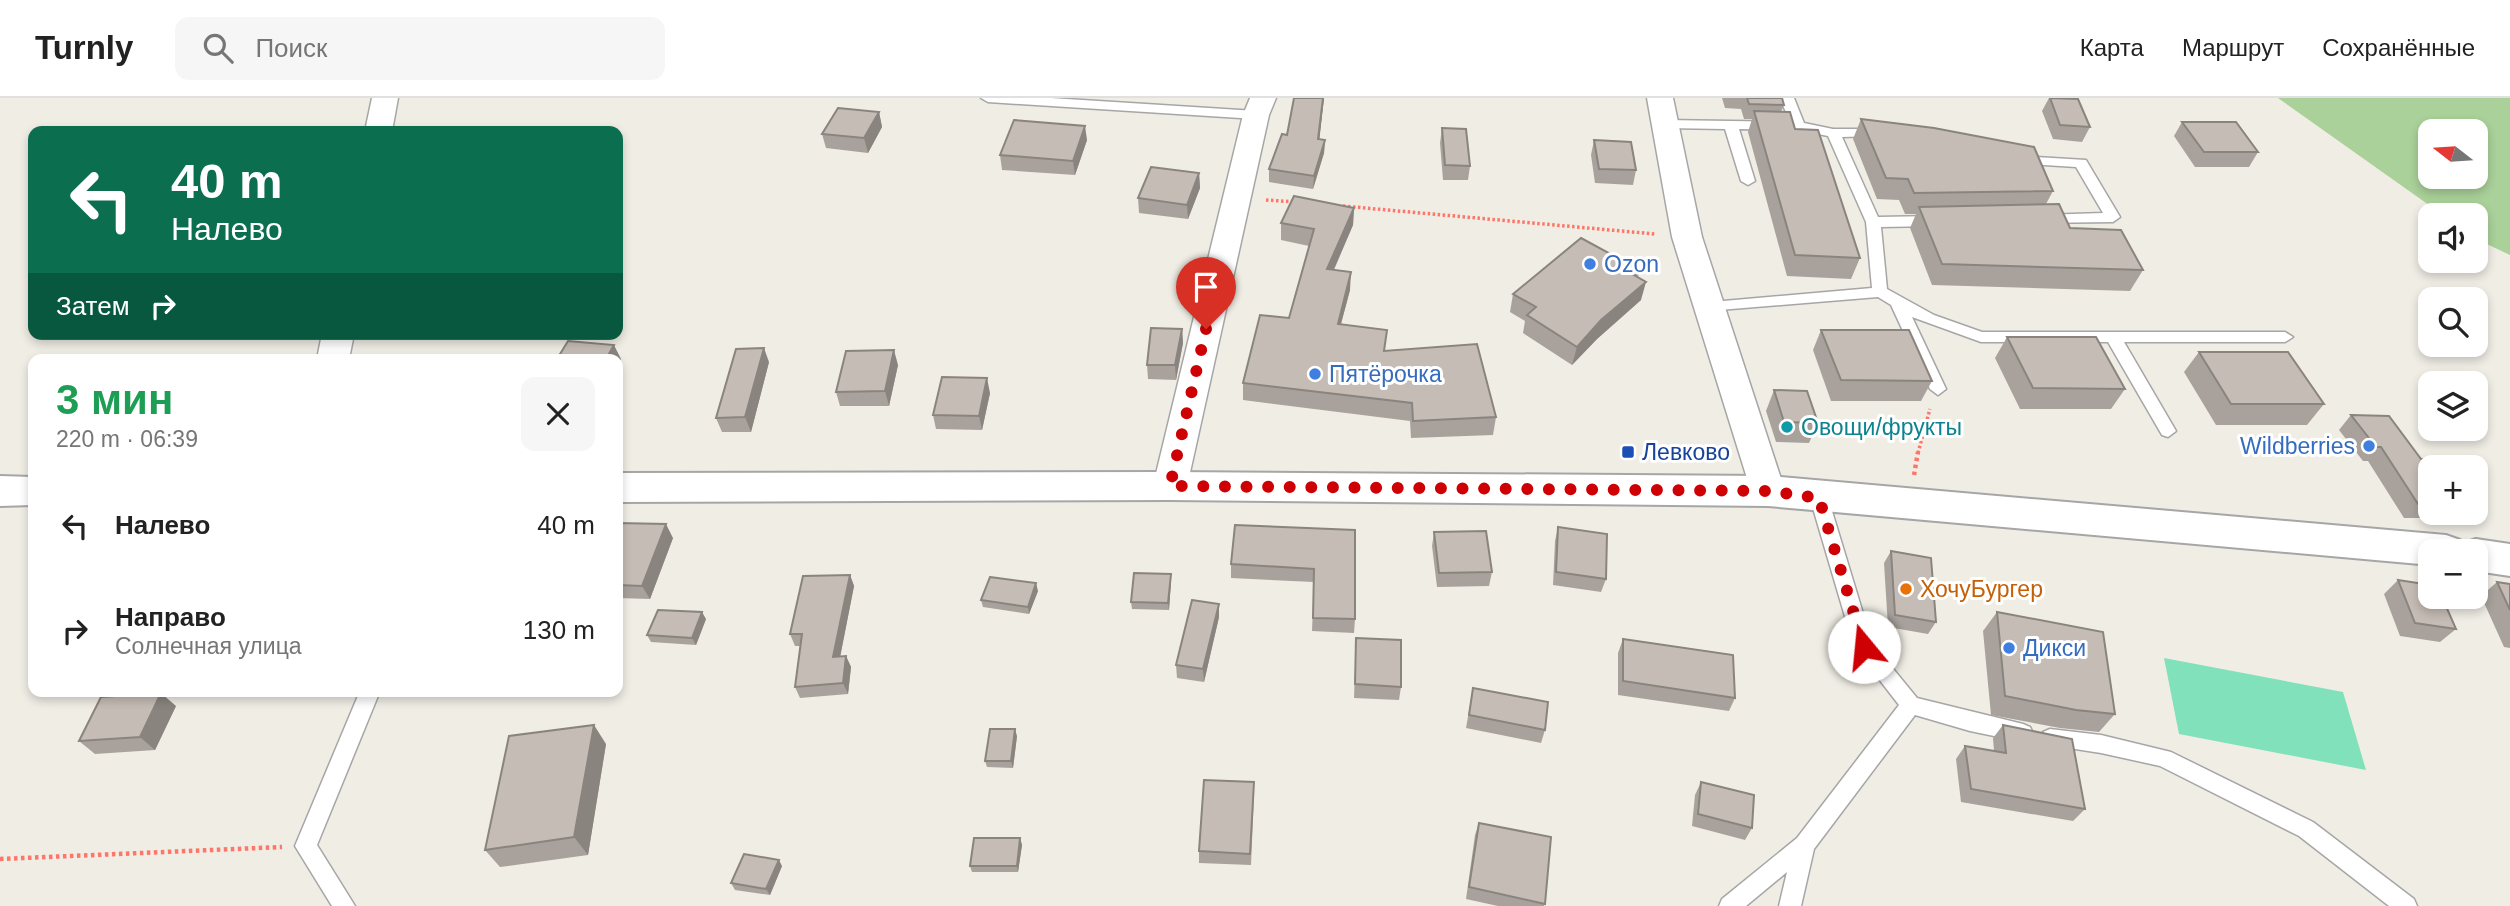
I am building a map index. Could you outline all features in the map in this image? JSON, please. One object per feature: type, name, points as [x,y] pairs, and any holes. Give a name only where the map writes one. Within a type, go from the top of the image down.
[{"type":"street","points":[[380,126],[386,98]]},
{"type":"street","points":[[1170,486],[1259,107]]},
{"type":"street","points":[[1662,111],[1687,237],[1712,307],[1769,491]]},
{"type":"street","points":[[623,488],[1170,486],[1769,491],[1819,498],[1910,503],[2418,548]]},
{"type":"street","points":[[0,491],[28,491]]},
{"type":"street","points":[[2488,557],[2510,560]]},
{"type":"lane","points":[[988,98],[1259,107]]},
{"type":"lane","points":[[1787,98],[1798,125]]},
{"type":"lane","points":[[1662,111],[1731,125],[1798,125],[1833,133],[1883,132],[1894,135]]},
{"type":"lane","points":[[1731,125],[1748,181]]},
{"type":"lane","points":[[1833,133],[1873,222],[1880,292]]},
{"type":"lane","points":[[2001,157],[2081,163],[2113,217],[2031,220]]},
{"type":"lane","points":[[1873,222],[1952,221]]},
{"type":"lane","points":[[1712,307],[1880,292],[1899,305],[1928,318],[1981,337],[2285,337]]},
{"type":"lane","points":[[1899,305],[1938,389]]},
{"type":"lane","points":[[2113,337],[2168,431]]},
{"type":"lane","points":[[1819,498],[1864,647],[1911,705],[1970,722],[2060,740],[2101,744],[2164,758],[2306,829],[2406,906]]},
{"type":"lane","points":[[344,906],[306,846],[368,697]]},
{"type":"lane","points":[[1730,906],[1804,845],[1911,705]]},
{"type":"lane","points":[[1790,906],[1804,845]]},
{"type":"path","points":[[1237,198],[1306,203]]},
{"type":"path","points":[[1333,205],[1687,237]]},
{"type":"path","points":[[1910,503],[1920,435],[1938,389]]},
{"type":"path","points":[[0,859],[306,846]]},
{"type":"green space","points":[[2278,98],[2510,98],[2510,255],[2488,245],[2488,203],[2426,203]]},
{"type":"green space","points":[[2164,658],[2343,692],[2366,770],[2179,734]]},
{"type":"building","points":[[1294,98],[1323,98],[1318,139],[1325,140],[1314,176],[1269,169],[1282,134],[1287,135]]},
{"type":"building","points":[[1747,98],[1782,98],[1784,105],[1749,104]]},
{"type":"building","points":[[2050,98],[2078,99],[2090,127],[2060,125]]},
{"type":"building","points":[[838,108],[879,112],[864,138],[822,134]]},
{"type":"building","points":[[1754,111],[1790,112],[1795,129],[1818,130],[1860,258],[1795,255]]},
{"type":"building","points":[[1861,119],[1934,128],[2034,147],[2053,191],[1914,193],[1908,179],[1886,178]]},
{"type":"building","points":[[1014,120],[1085,126],[1073,161],[1000,155]]},
{"type":"building","points":[[2182,122],[2236,122],[2258,152],[2204,152]]},
{"type":"building","points":[[1442,128],[1466,129],[1470,166],[1445,165]]},
{"type":"building","points":[[1594,140],[1631,142],[1636,170],[1599,169]]},
{"type":"building","points":[[1151,167],[1199,173],[1187,205],[1138,198]]},
{"type":"building","points":[[1294,196],[1354,208],[1327,269],[1351,272],[1338,324],[1387,330],[1384,351],[1477,344],[1496,417],[1413,421],[1412,403],[1243,383],[1260,315],[1289,318],[1314,229],[1281,223]]},
{"type":"building","points":[[2059,204],[2070,228],[2121,230],[2143,270],[1942,264],[1919,207]]},
{"type":"building","points":[[1581,238],[1640,270],[1634,275],[1646,282],[1601,320],[1577,347],[1527,315],[1536,307],[1513,294]]},
{"type":"building","points":[[1151,328],[1182,329],[1175,365],[1147,365]]},
{"type":"building","points":[[1821,330],[1909,330],[1932,381],[1841,380]]},
{"type":"building","points":[[2007,337],[2096,337],[2125,389],[2033,388]]},
{"type":"building","points":[[568,341],[614,345],[609,354],[560,354]]},
{"type":"building","points":[[764,348],[745,417],[716,418],[736,349]]},
{"type":"building","points":[[894,350],[885,391],[836,392],[846,351]]},
{"type":"building","points":[[2199,352],[2288,352],[2324,404],[2231,404]]},
{"type":"building","points":[[942,377],[987,378],[979,416],[933,415]]},
{"type":"building","points":[[1774,390],[1807,391],[1818,423],[1784,422]]},
{"type":"building","points":[[2351,415],[2389,416],[2418,455],[2418,504],[2381,447],[2376,447]]},
{"type":"building","points":[[623,523],[666,524],[642,586],[623,585]]},
{"type":"building","points":[[1235,525],[1355,530],[1355,619],[1313,618],[1314,569],[1231,564]]},
{"type":"building","points":[[1558,527],[1607,534],[1606,579],[1556,572]]},
{"type":"building","points":[[1486,531],[1492,572],[1439,573],[1434,532]]},
{"type":"building","points":[[1891,551],[1931,558],[1936,622],[1895,615]]},
{"type":"building","points":[[1134,573],[1171,574],[1168,603],[1131,602]]},
{"type":"building","points":[[850,575],[833,657],[846,656],[843,683],[795,687],[802,634],[790,634],[803,576]]},
{"type":"building","points":[[990,577],[1036,583],[1028,607],[981,600]]},
{"type":"building","points":[[2398,580],[2418,583],[2418,609],[2447,609],[2456,629],[2415,623]]},
{"type":"building","points":[[2497,582],[2510,584],[2510,610]]},
{"type":"building","points":[[1192,600],[1219,604],[1203,669],[1176,665]]},
{"type":"building","points":[[658,610],[702,612],[692,638],[647,635]]},
{"type":"building","points":[[1997,612],[2103,632],[2115,714],[2076,710],[2005,696]]},
{"type":"building","points":[[1356,638],[1401,640],[1401,687],[1355,684]]},
{"type":"building","points":[[1623,639],[1733,655],[1735,698],[1623,681]]},
{"type":"building","points":[[1473,688],[1548,702],[1545,730],[1469,715]]},
{"type":"building","points":[[101,697],[159,697],[140,737],[79,741]]},
{"type":"building","points":[[594,725],[574,837],[485,850],[509,736]]},
{"type":"building","points":[[2003,725],[2072,739],[2085,809],[1971,789],[1965,746],[2006,753]]},
{"type":"building","points":[[990,729],[1015,729],[1011,761],[985,761]]},
{"type":"building","points":[[1204,780],[1254,782],[1250,854],[1199,851]]},
{"type":"building","points":[[1701,782],[1754,795],[1752,828],[1698,814]]},
{"type":"building","points":[[1479,823],[1551,837],[1545,904],[1469,887]]},
{"type":"building","points":[[974,838],[1020,838],[1017,866],[970,866]]},
{"type":"building","points":[[744,854],[779,860],[766,889],[731,883]]},
{"type":"place","name":"Ozon","points":[[1590,264]]},
{"type":"place","name":"Пятёрочка","points":[[1315,374]]},
{"type":"place","name":"Овощи/фрукты","points":[[1787,427]]},
{"type":"place","name":"Wildberries","points":[[2369,446]]},
{"type":"place","name":"Левково","points":[[1628,452]]},
{"type":"place","name":"ХочуБургер","points":[[1906,589]]},
{"type":"place","name":"Дикси","points":[[2009,648]]},
{"type":"route","points":[[1206,329],[1170,486],[1769,491],[1819,498],[1864,647]]}]
